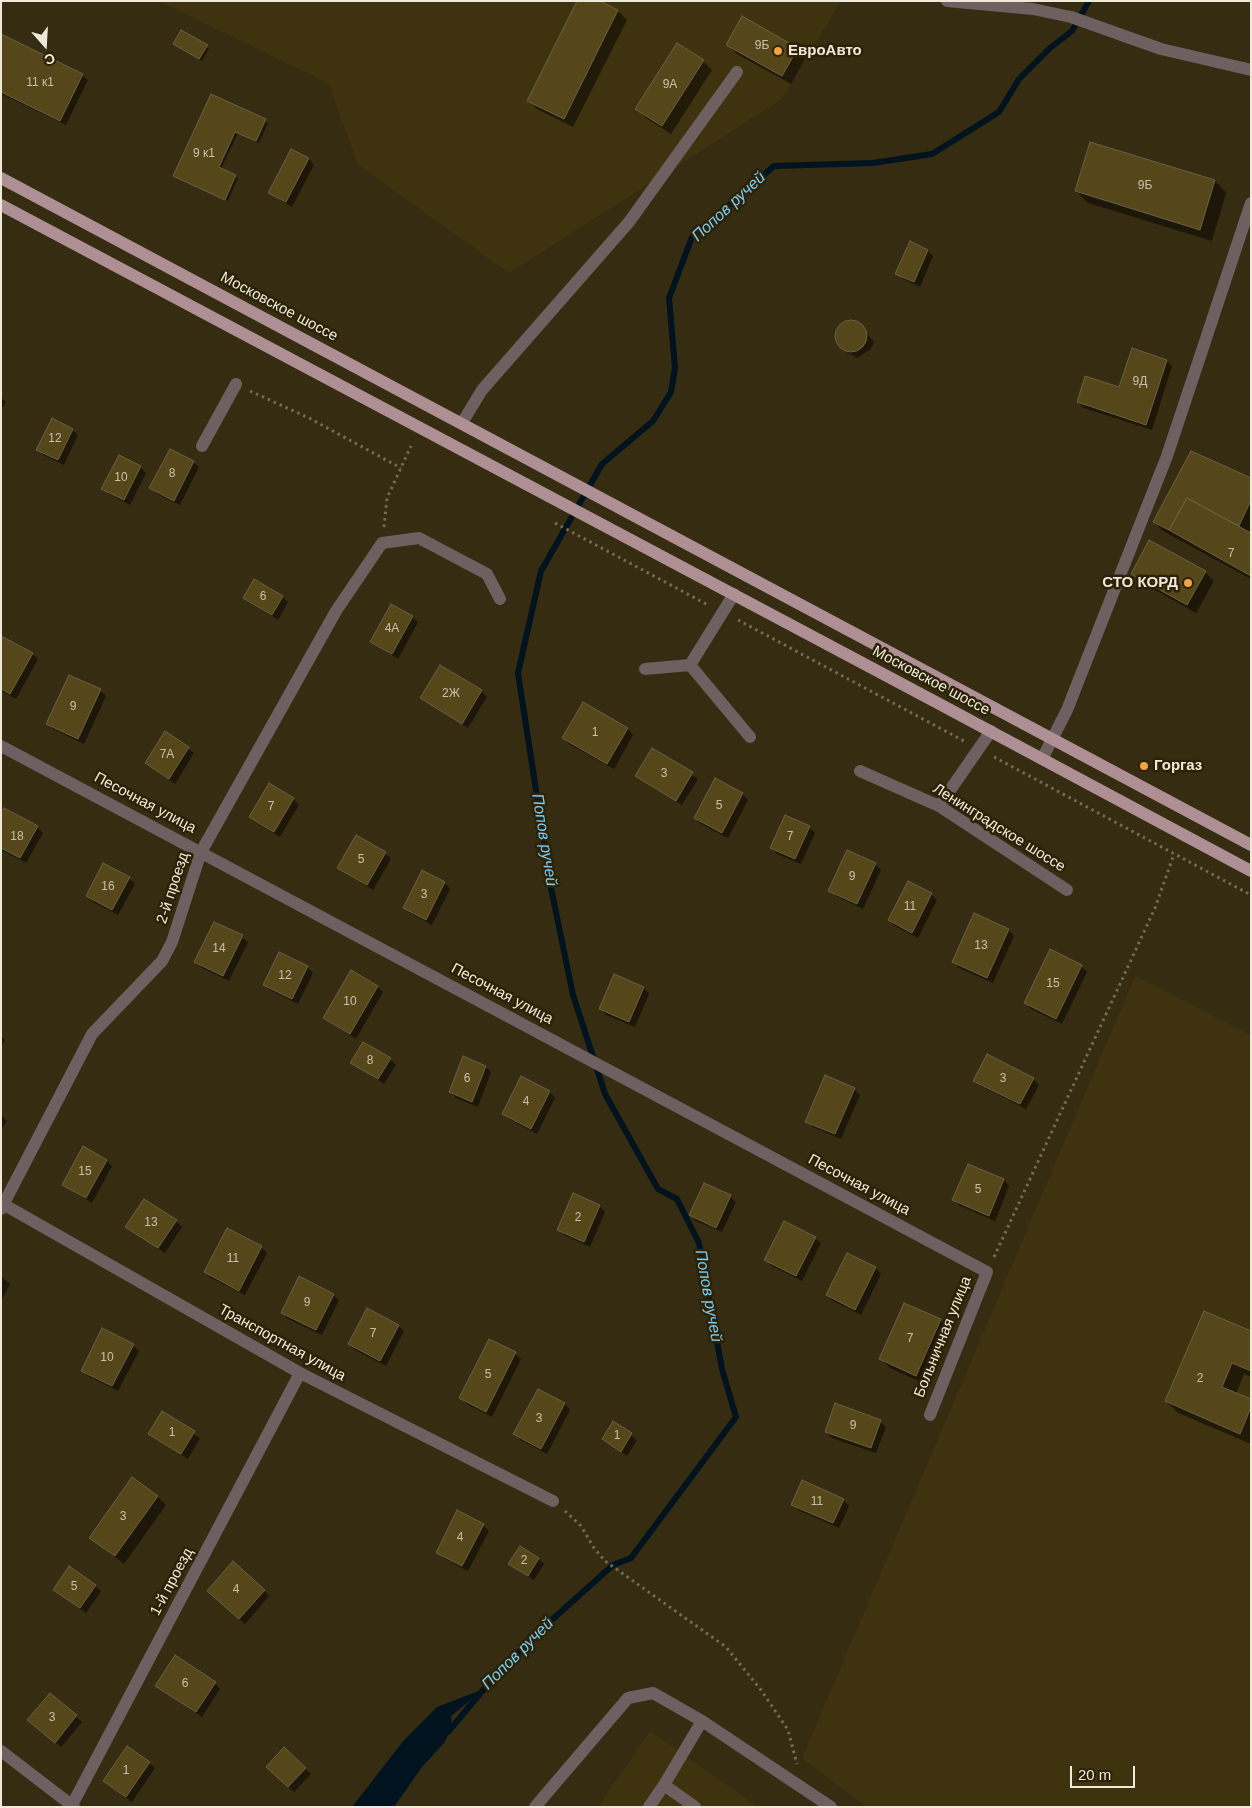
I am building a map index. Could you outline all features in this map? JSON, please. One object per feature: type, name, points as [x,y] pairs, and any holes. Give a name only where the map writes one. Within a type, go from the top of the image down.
[{"type":"main road","name":"Московское шоссе","points":[[1,178],[1251,845]]},
{"type":"main road","name":"Московское шоссе","points":[[1,205],[596,520],[1251,871]]},
{"type":"street","points":[[947,1],[1033,9],[1071,18],[1161,50],[1251,70]]},
{"type":"street","points":[[462,423],[482,390],[629,222],[737,72]]},
{"type":"street","points":[[1042,759],[1068,710],[1167,456],[1251,203]]},
{"type":"street","points":[[202,446],[236,384]]},
{"type":"street","points":[[382,543],[419,538],[487,574],[500,600]]},
{"type":"street","name":"2-й проезд","points":[[2,1205],[92,1034],[162,962],[172,942],[202,852],[336,611],[382,543]]},
{"type":"street","points":[[690,665],[734,594]]},
{"type":"street","points":[[645,669],[690,665]]},
{"type":"street","points":[[690,665],[750,737]]},
{"type":"street","points":[[939,806],[991,731]]},
{"type":"street","name":"Песочная улица","points":[[1,746],[987,1272]]},
{"type":"street","name":"Ленинградское шоссе","points":[[860,771],[939,806],[1067,890]]},
{"type":"street","name":"Транспортная улица","points":[[2,1205],[300,1373],[553,1501]]},
{"type":"street","name":"Больничная улица","points":[[930,1415],[987,1272]]},
{"type":"street","name":"1-й проезд","points":[[73,1806],[300,1373]]},
{"type":"street","points":[[535,1807],[628,1698],[653,1693],[702,1721],[831,1807]]},
{"type":"street","points":[[649,1807],[702,1721]]},
{"type":"street","points":[[1,1751],[73,1806]]},
{"type":"street","points":[[664,1785],[695,1807]]},
{"type":"path","points":[[236,384],[309,418],[401,468]]},
{"type":"path","points":[[382,543],[388,498],[411,446]]},
{"type":"path","points":[[555,523],[1251,895]]},
{"type":"path","points":[[987,1272],[1155,908],[1174,854]]},
{"type":"path","points":[[553,1501],[581,1526],[594,1548],[605,1561],[655,1594],[726,1647],[761,1690],[788,1730],[803,1788]]},
{"type":"shaded area","points":[[159,1],[841,1],[781,100],[509,273],[358,165],[329,84]]},
{"type":"shaded area","points":[[1135,976],[1251,1035],[1251,1807],[866,1807],[802,1758]]},
{"type":"shaded area","points":[[650,1731],[759,1807],[598,1807]]},
{"type":"water","points":[[484,1689],[451,1716],[452,1728],[444,1743],[422,1767],[394,1807],[352,1807],[404,1740],[437,1707]]},
{"type":"building","points":[[577,1],[600,1],[618,10],[564,119],[527,101]]},
{"type":"building","points":[[742,16],[798,48],[782,76],[726,45]]},
{"type":"building","points":[[181,30],[208,45],[199,59],[173,44]]},
{"type":"building","points":[[1,34],[83,74],[60,121],[1,92]]},
{"type":"building","points":[[677,43],[704,60],[662,126],[635,109]]},
{"type":"building","points":[[211,94],[266,119],[256,141],[235,132],[219,167],[236,175],[225,200],[173,176]]},
{"type":"building","points":[[1090,142],[1215,180],[1200,230],[1075,191]]},
{"type":"building","points":[[291,149],[309,158],[286,202],[268,193]]},
{"type":"building","points":[[910,241],[928,250],[914,282],[895,274]]},
{"type":"building","points":[[851,320],[857,321],[862,325],[866,330],[866,342],[862,347],[857,351],[851,352],[845,351],[840,347],[836,342],[835,336],[836,330],[840,325],[845,321]]},
{"type":"building","points":[[1132,348],[1167,360],[1146,425],[1077,402],[1085,376],[1119,387]]},
{"type":"building","points":[[52,418],[73,429],[58,460],[36,450]]},
{"type":"building","points":[[170,449],[194,461],[174,501],[149,488]]},
{"type":"building","points":[[1191,451],[1251,478],[1251,500],[1239,526],[1187,498],[1169,530],[1153,522]]},
{"type":"building","points":[[119,455],[141,466],[124,500],[101,489]]},
{"type":"building","points":[[1187,498],[1251,533],[1251,576],[1169,530]]},
{"type":"building","points":[[1149,540],[1206,571],[1187,605],[1131,574]]},
{"type":"building","points":[[254,579],[283,596],[272,615],[243,598]]},
{"type":"building","points":[[391,604],[413,616],[392,654],[370,642]]},
{"type":"building","points":[[3,637],[33,653],[10,694],[1,689],[1,640]]},
{"type":"building","points":[[440,665],[482,690],[462,724],[420,698]]},
{"type":"building","points":[[69,675],[101,689],[78,739],[46,724]]},
{"type":"building","points":[[583,702],[628,728],[607,764],[562,738]]},
{"type":"building","points":[[165,731],[189,747],[169,779],[145,763]]},
{"type":"building","points":[[652,748],[693,772],[676,801],[635,776]]},
{"type":"building","points":[[715,778],[743,793],[722,833],[694,818]]},
{"type":"building","points":[[269,783],[294,798],[274,832],[249,817]]},
{"type":"building","points":[[4,808],[38,826],[20,858],[1,848],[1,812]]},
{"type":"building","points":[[785,815],[810,826],[795,859],[770,848]]},
{"type":"building","points":[[356,835],[386,852],[367,885],[337,868]]},
{"type":"building","points":[[847,850],[876,863],[857,904],[828,891]]},
{"type":"building","points":[[103,863],[130,877],[112,910],[86,896]]},
{"type":"building","points":[[422,870],[445,882],[426,920],[403,908]]},
{"type":"building","points":[[908,881],[932,893],[912,933],[888,920]]},
{"type":"building","points":[[974,913],[1009,929],[987,978],[952,962]]},
{"type":"building","points":[[214,922],[243,935],[223,976],[194,962]]},
{"type":"building","points":[[1050,949],[1082,965],[1056,1019],[1024,1003]]},
{"type":"building","points":[[279,952],[308,966],[292,999],[263,985]]},
{"type":"building","points":[[351,970],[378,986],[350,1034],[323,1018]]},
{"type":"building","points":[[614,974],[644,987],[629,1022],[599,1009]]},
{"type":"building","points":[[363,1042],[391,1058],[378,1079],[350,1063]]},
{"type":"building","points":[[987,1054],[1034,1078],[1020,1104],[973,1081]]},
{"type":"building","points":[[463,1056],[486,1066],[472,1102],[449,1092]]},
{"type":"building","points":[[825,1075],[855,1088],[835,1134],[805,1122]]},
{"type":"building","points":[[521,1076],[550,1091],[531,1129],[502,1114]]},
{"type":"building","points":[[83,1146],[107,1160],[86,1198],[62,1185]]},
{"type":"building","points":[[968,1164],[1004,1179],[989,1216],[952,1200]]},
{"type":"building","points":[[704,1183],[731,1195],[716,1228],[689,1215]]},
{"type":"building","points":[[573,1193],[600,1205],[584,1242],[557,1230]]},
{"type":"building","points":[[144,1199],[177,1220],[158,1248],[125,1227]]},
{"type":"building","points":[[784,1221],[816,1237],[796,1276],[764,1260]]},
{"type":"building","points":[[227,1228],[262,1246],[239,1291],[204,1272]]},
{"type":"building","points":[[847,1253],[876,1267],[855,1310],[826,1295]]},
{"type":"building","points":[[299,1276],[334,1294],[316,1330],[281,1313]]},
{"type":"building","points":[[904,1303],[941,1319],[916,1376],[879,1359]]},
{"type":"building","points":[[367,1308],[399,1325],[380,1361],[348,1344]]},
{"type":"building","points":[[1204,1311],[1251,1331],[1251,1371],[1232,1363],[1222,1387],[1251,1399],[1251,1407],[1240,1434],[1165,1401]]},
{"type":"building","points":[[102,1328],[134,1344],[112,1386],[81,1371]]},
{"type":"building","points":[[489,1339],[516,1352],[486,1412],[459,1398]]},
{"type":"building","points":[[538,1389],[565,1403],[541,1449],[513,1434]]},
{"type":"building","points":[[835,1403],[881,1420],[871,1448],[825,1432]]},
{"type":"building","points":[[162,1411],[195,1431],[181,1454],[148,1434]]},
{"type":"building","points":[[613,1421],[632,1433],[621,1452],[602,1439]]},
{"type":"building","points":[[132,1477],[158,1496],[115,1556],[89,1538]]},
{"type":"building","points":[[802,1480],[844,1499],[833,1523],[791,1505]]},
{"type":"building","points":[[457,1510],[484,1524],[462,1566],[436,1553]]},
{"type":"building","points":[[520,1546],[539,1558],[528,1576],[508,1564]]},
{"type":"building","points":[[233,1561],[265,1590],[239,1619],[207,1591]]},
{"type":"building","points":[[69,1566],[96,1585],[80,1608],[53,1590]]},
{"type":"building","points":[[175,1655],[216,1682],[196,1712],[155,1686]]},
{"type":"building","points":[[50,1693],[77,1715],[55,1743],[27,1720]]},
{"type":"building","points":[[127,1746],[150,1762],[126,1797],[103,1781]]},
{"type":"building","points":[[284,1747],[306,1768],[288,1787],[266,1767]]},
{"type":"waterway","name":"Попов ручей","points":[[448,1732],[484,1689],[535,1635],[613,1565],[631,1558],[736,1417],[722,1369],[699,1243],[677,1199],[658,1189],[605,1094],[573,995],[551,888],[518,673],[541,571],[602,464],[653,421],[671,392],[675,368],[669,298],[692,237],[774,166],[873,163],[932,154],[999,112],[1019,79],[1050,48],[1072,31],[1089,1]]},
{"type":"place","name":"ЕвроАвто","points":[[778,51]]},
{"type":"place","name":"СТО КОРД","points":[[1188,583]]},
{"type":"place","name":"Горгаз","points":[[1144,766]]}]
